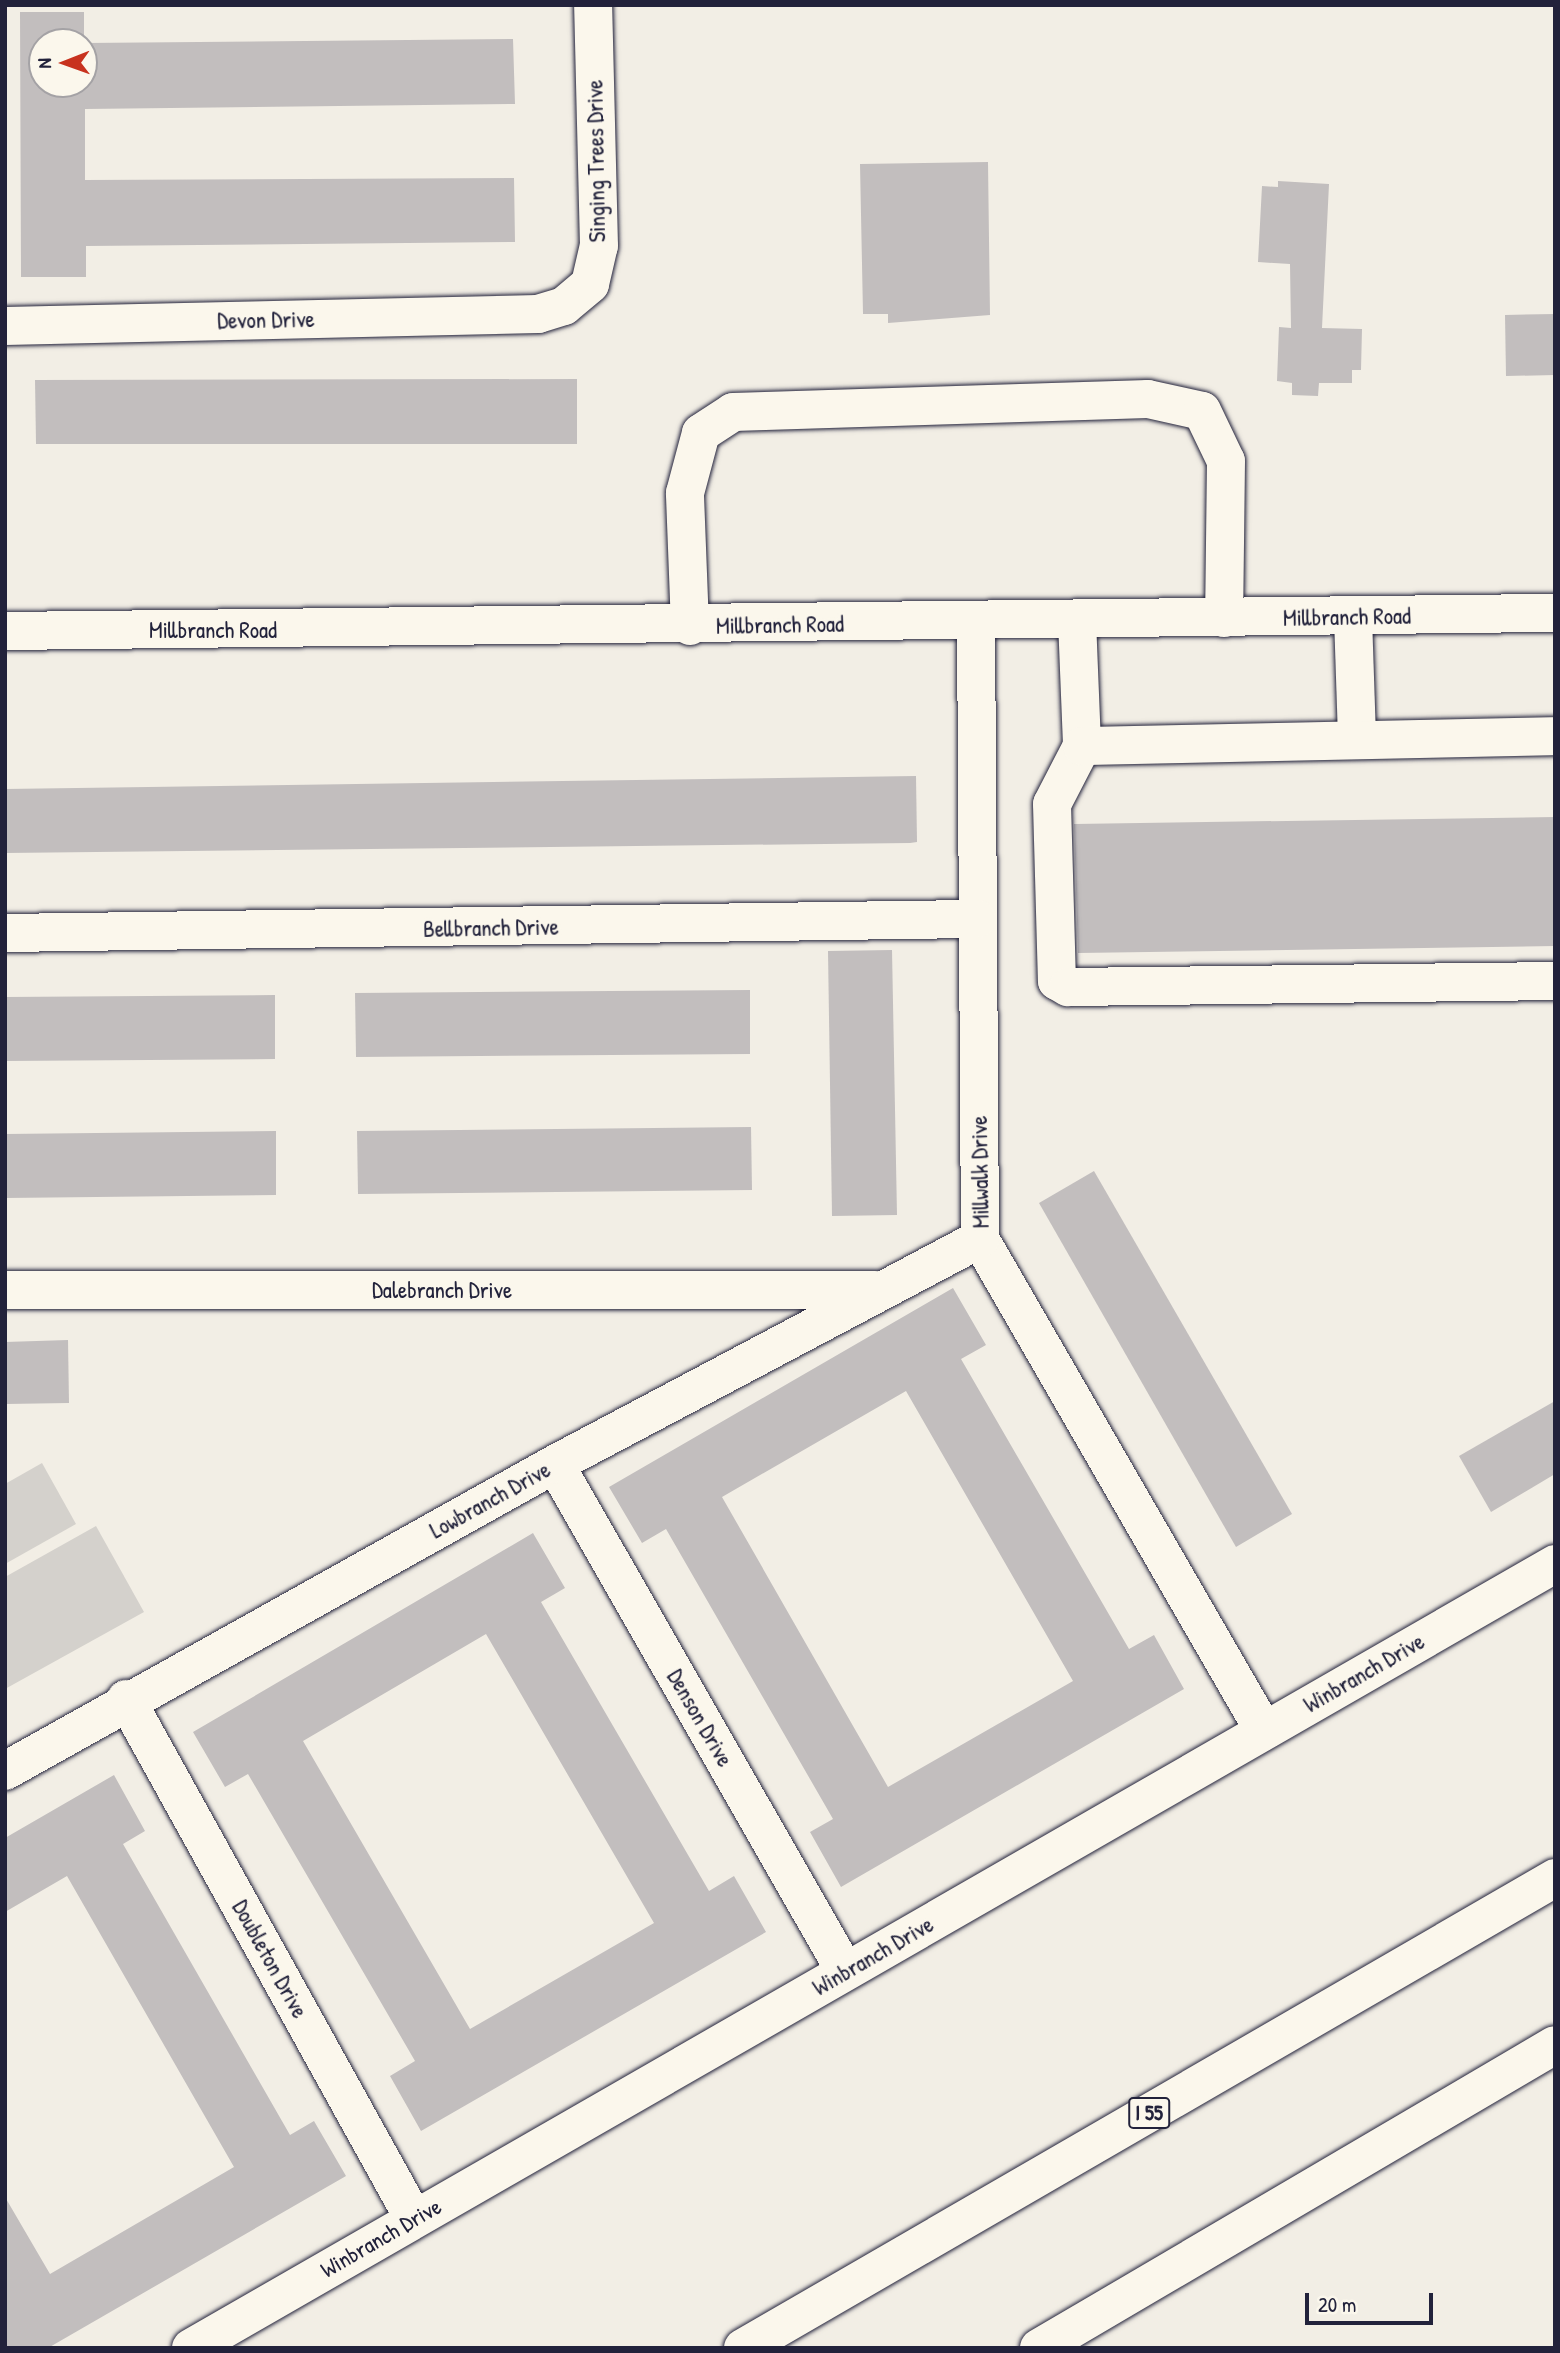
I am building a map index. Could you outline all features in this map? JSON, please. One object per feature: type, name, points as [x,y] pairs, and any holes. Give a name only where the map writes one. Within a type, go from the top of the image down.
[{"type":"main road","name":"Singing Trees Drive","points":[[526,314],[551,312],[577,297],[597,263],[593,5]]},
{"type":"main road","name":"Devon Drive","points":[[5,326],[526,314]]},
{"type":"main road","points":[[690,626],[685,494],[701,433],[733,412],[1148,399],[1202,411],[1226,461],[1224,618]]},
{"type":"main road","name":"Millbranch Road","points":[[5,631],[690,626],[1555,613]]},
{"type":"main road","points":[[1353,617],[1357,740]]},
{"type":"main road","points":[[1077,620],[1082,746],[1052,804],[1051,950],[1057,981],[1068,987],[1555,981]]},
{"type":"main road","name":"Millwalk Drive","points":[[976,622],[980,1239],[1264,1731]]},
{"type":"main road","points":[[1082,746],[1555,736]]},
{"type":"main road","name":"Bellbranch Drive","points":[[5,933],[977,919]]},
{"type":"main road","name":"Lowbranch Drive","points":[[5,1771],[126,1699],[555,1464],[879,1290],[980,1239]]},
{"type":"main road","name":"Dalebranch Drive","points":[[5,1290],[879,1290]]},
{"type":"main road","name":"Denson Drive","points":[[555,1464],[845,1971]]},
{"type":"main road","name":"Winbranch Drive","points":[[191,2348],[1555,1564]]},
{"type":"main road","name":"Doubleton Drive","points":[[126,1699],[414,2219]]},
{"type":"main road","name":"I 55","points":[[743,2348],[1555,1878]]},
{"type":"main road","points":[[1039,2348],[1555,2045]]},
{"type":"shaded area","points":[[42,1463],[76,1524],[5,1564],[5,1484]]},
{"type":"shaded area","points":[[96,1526],[144,1612],[5,1689],[5,1577]]},
{"type":"building","points":[[20,12],[84,12],[84,28],[28,28],[28,98],[98,98],[98,43],[513,39],[515,104],[85,109],[85,180],[514,178],[515,242],[86,246],[86,277],[21,277]]},
{"type":"building","points":[[988,162],[990,315],[888,323],[888,314],[863,314],[860,164]]},
{"type":"building","points":[[1278,181],[1329,184],[1322,328],[1362,329],[1361,370],[1352,370],[1352,383],[1319,383],[1318,396],[1292,395],[1292,383],[1277,381],[1279,327],[1291,328],[1290,264],[1258,262],[1262,186],[1278,187]]},
{"type":"building","points":[[1555,314],[1555,375],[1506,376],[1505,315]]},
{"type":"building","points":[[577,379],[577,444],[36,444],[35,380]]},
{"type":"building","points":[[916,776],[917,842],[910,843],[5,853],[5,789]]},
{"type":"building","points":[[1555,817],[1555,946],[1078,953],[1074,824]]},
{"type":"building","points":[[892,950],[897,1215],[832,1216],[828,951]]},
{"type":"building","points":[[750,990],[750,1054],[356,1057],[355,993]]},
{"type":"building","points":[[275,995],[275,1059],[5,1061],[5,997]]},
{"type":"building","points":[[751,1127],[752,1190],[358,1194],[357,1131]]},
{"type":"building","points":[[276,1131],[276,1195],[5,1198],[5,1134]]},
{"type":"building","points":[[1094,1171],[1292,1514],[1236,1547],[1039,1203]]},
{"type":"building","points":[[953,1288],[986,1345],[961,1359],[1129,1649],[1154,1635],[1184,1689],[841,1887],[810,1832],[833,1819],[666,1529],[642,1543],[609,1487]],"holes":[[[906,1391],[1073,1681],[888,1787],[722,1497]]]},
{"type":"building","points":[[68,1340],[69,1403],[6,1404],[5,1342]]},
{"type":"building","points":[[1555,1401],[1555,1474],[1491,1512],[1459,1456]]},
{"type":"building","points":[[533,1533],[565,1588],[541,1602],[709,1891],[734,1876],[766,1932],[421,2131],[390,2076],[415,2061],[248,1774],[225,1787],[193,1732]],"holes":[[[486,1634],[654,1923],[470,2029],[303,1741]]]},
{"type":"building","points":[[114,1775],[145,1831],[123,1844],[290,2135],[314,2121],[346,2176],[48,2348],[5,2348],[5,2197],[50,2274],[234,2167],[67,1876],[5,1912],[5,1838]]}]
